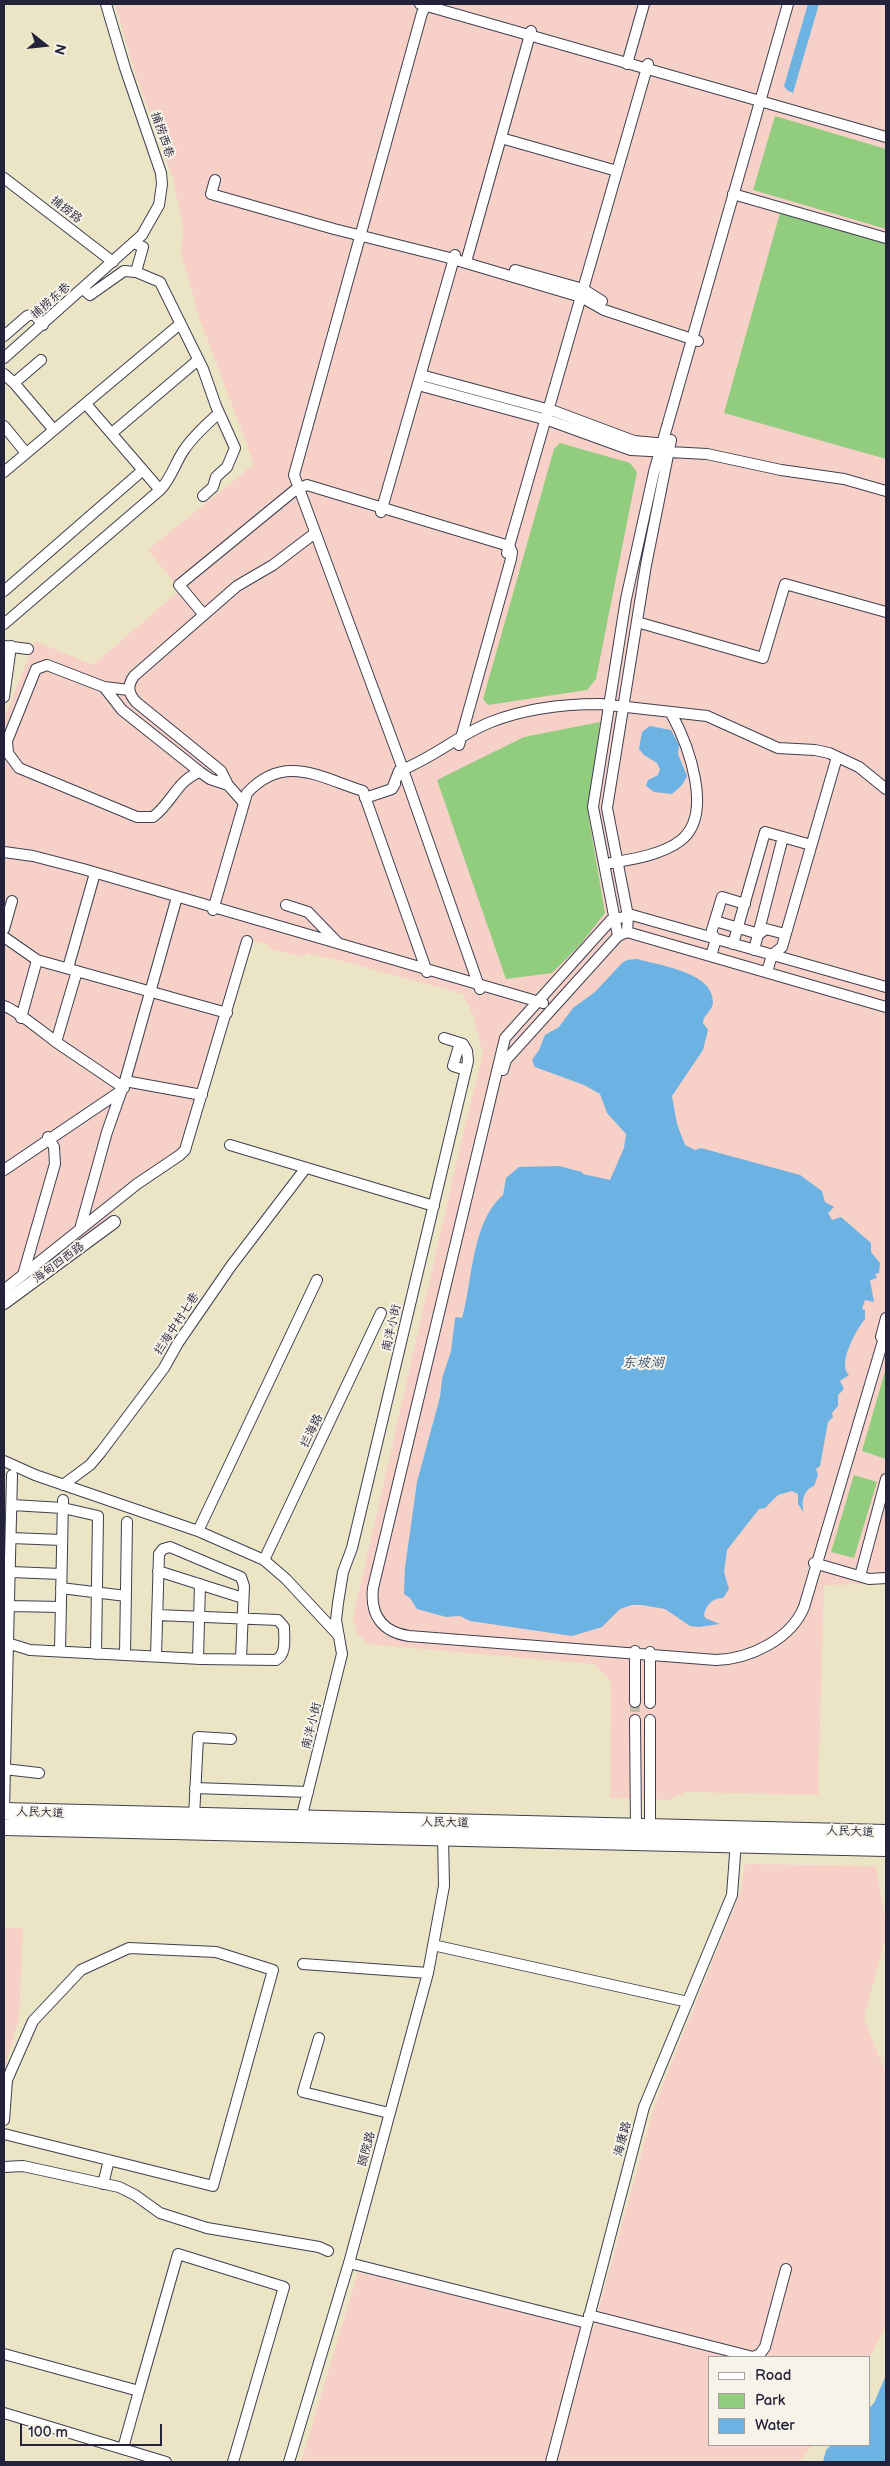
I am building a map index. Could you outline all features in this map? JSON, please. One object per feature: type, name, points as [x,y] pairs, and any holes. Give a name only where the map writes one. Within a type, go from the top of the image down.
[{"type":"main road","name":"人民大道","points":[[4,1810],[194,1817],[643,1827],[737,1837],[886,1848]]},
{"type":"main road","name":"人民大道","points":[[4,1827],[444,1837],[737,1837],[886,1833]]},
{"type":"street","name":"捕捞西巷","points":[[106,4],[127,76],[161,173],[162,184],[159,204],[148,227],[113,262]]},
{"type":"street","points":[[476,986],[402,773],[298,492],[289,474],[325,354],[418,11],[423,4],[625,60],[886,137]]},
{"type":"street","points":[[442,4],[533,34]]},
{"type":"street","points":[[625,60],[638,4]]},
{"type":"street","points":[[625,60],[644,4]]},
{"type":"street","points":[[764,101],[788,4]]},
{"type":"street","points":[[642,1654],[401,1630],[385,1621],[377,1601],[377,1590],[506,1060],[552,1008],[623,934],[628,916],[607,808],[665,448],[736,195],[795,4]]},
{"type":"street","points":[[469,260],[533,34]]},
{"type":"street","points":[[457,744],[506,549],[644,66]]},
{"type":"street","points":[[764,101],[886,132]]},
{"type":"street","points":[[503,139],[614,170]]},
{"type":"street","name":"捕捞路","points":[[4,178],[113,262]]},
{"type":"street","points":[[213,188],[358,233],[469,260],[579,292],[607,305],[696,336]]},
{"type":"street","points":[[736,195],[886,238]]},
{"type":"street","points":[[134,243],[143,247],[136,272]]},
{"type":"street","points":[[382,510],[455,257]]},
{"type":"street","name":"捕捞东巷","points":[[4,358],[113,262]]},
{"type":"street","points":[[83,289],[90,296],[124,271],[136,272],[160,282],[198,360],[235,448],[227,467],[216,477],[213,487],[204,496]]},
{"type":"street","points":[[4,336],[27,316],[34,314],[43,325]]},
{"type":"street","points":[[4,472],[180,324]]},
{"type":"street","points":[[14,383],[41,360]]},
{"type":"street","points":[[112,433],[198,360]]},
{"type":"street","points":[[4,374],[54,430]]},
{"type":"street","points":[[419,380],[634,441],[781,470],[844,479],[886,491]]},
{"type":"street","points":[[86,404],[160,490]]},
{"type":"street","points":[[4,624],[160,490],[166,484],[178,459],[191,441],[219,413]]},
{"type":"street","points":[[4,426],[26,453]]},
{"type":"street","points":[[665,448],[700,448],[783,466],[828,473],[886,487]]},
{"type":"street","points":[[665,448],[654,472],[626,599],[593,807],[614,919],[623,934],[711,956],[886,1007]]},
{"type":"street","points":[[4,590],[143,470]]},
{"type":"street","points":[[204,615],[179,585],[284,500],[298,492],[308,492],[382,510],[506,549]]},
{"type":"street","points":[[244,803],[228,785],[221,771],[136,702],[129,690],[134,676],[237,586],[273,565],[313,534]]},
{"type":"street","points":[[637,622],[762,658],[785,584],[886,612]]},
{"type":"street","points":[[4,697],[7,646],[28,649]]},
{"type":"street","points":[[129,690],[104,687],[47,665],[39,666],[7,741],[8,753],[19,768],[128,814],[146,818],[153,817],[159,813],[183,781],[200,772]]},
{"type":"street","points":[[104,687],[122,710],[200,772],[210,779],[228,785]]},
{"type":"street","points":[[365,798],[392,789],[402,773],[457,744],[490,723],[519,714],[584,704],[707,716],[778,748],[815,750],[837,757],[859,767],[886,789]]},
{"type":"street","points":[[603,864],[653,853],[672,846],[686,836],[695,820],[698,800],[695,781],[683,738],[671,713]]},
{"type":"street","points":[[767,972],[772,955],[782,947],[837,757]]},
{"type":"street","points":[[213,908],[247,793],[257,782],[282,770],[298,770],[363,791],[427,971]]},
{"type":"street","points":[[733,944],[765,832],[811,846]]},
{"type":"street","points":[[754,950],[783,838]]},
{"type":"street","points":[[4,852],[33,856],[552,1008]]},
{"type":"street","points":[[4,856],[32,860],[94,874]]},
{"type":"street","points":[[56,1042],[94,874]]},
{"type":"street","points":[[716,939],[711,933],[722,897],[745,904]]},
{"type":"street","points":[[80,1230],[107,1132],[124,1086],[179,900]]},
{"type":"street","points":[[4,929],[12,901]]},
{"type":"street","points":[[286,905],[308,912],[341,946]]},
{"type":"street","points":[[886,987],[635,915],[614,919],[505,1038],[373,1588],[372,1601],[381,1624],[390,1631],[401,1634],[721,1660],[748,1654],[766,1645],[789,1631],[798,1621],[883,1340],[886,1318]]},
{"type":"street","points":[[715,921],[758,934],[766,929],[785,934]]},
{"type":"street","points":[[4,937],[37,960],[227,1012]]},
{"type":"street","points":[[711,956],[716,939]]},
{"type":"street","points":[[4,1290],[137,1184],[180,1155],[187,1143],[247,941]]},
{"type":"street","points":[[21,1018],[37,960]]},
{"type":"street","points":[[4,1006],[124,1086],[202,1095]]},
{"type":"street","name":"南洋小街","points":[[301,1819],[342,1654],[341,1638],[336,1620],[343,1572],[352,1548],[466,1070],[467,1051],[460,1043],[444,1038]]},
{"type":"street","points":[[4,1168],[124,1086]]},
{"type":"street","points":[[23,1276],[55,1164],[55,1150],[49,1138]]},
{"type":"street","points":[[230,1145],[305,1169],[434,1206]]},
{"type":"street","name":"拦海中村七巷","points":[[63,1485],[90,1465],[107,1444],[164,1368],[199,1311],[305,1169]]},
{"type":"street","name":"海甸四西路","points":[[4,1303],[114,1222]]},
{"type":"street","points":[[198,1532],[317,1280]]},
{"type":"street","name":"拦海路","points":[[264,1560],[382,1313]]},
{"type":"street","points":[[4,1461],[63,1485],[198,1532],[264,1560],[286,1579],[341,1638]]},
{"type":"street","points":[[4,1810],[12,1475]]},
{"type":"street","points":[[863,1574],[886,1479]]},
{"type":"street","points":[[863,1574],[886,1501]]},
{"type":"street","points":[[12,1505],[63,1504],[98,1516],[96,1654]]},
{"type":"street","points":[[60,1651],[63,1504]]},
{"type":"street","points":[[125,1655],[127,1522]]},
{"type":"street","points":[[11,1538],[62,1540]]},
{"type":"street","points":[[156,1656],[159,1554],[163,1549],[170,1547],[238,1574],[243,1580],[241,1659]]},
{"type":"street","points":[[817,1561],[863,1574],[886,1578]]},
{"type":"street","points":[[158,1571],[243,1598]]},
{"type":"street","points":[[11,1572],[61,1574]]},
{"type":"street","points":[[863,1574],[886,1574]]},
{"type":"street","points":[[198,1659],[200,1584]]},
{"type":"street","points":[[61,1588],[126,1596]]},
{"type":"street","points":[[10,1606],[61,1607]]},
{"type":"street","points":[[7,1643],[30,1650],[198,1659],[276,1660],[283,1651],[284,1627],[278,1620],[157,1615]]},
{"type":"street","points":[[642,1654],[643,1699],[642,1654]]},
{"type":"street","points":[[643,1798],[643,1720],[643,1798],[643,1827]]},
{"type":"street","points":[[194,1817],[198,1737],[231,1739]]},
{"type":"street","points":[[4,1769],[39,1773]]},
{"type":"street","points":[[195,1788],[308,1792]]},
{"type":"street","name":"颐院路","points":[[289,2462],[349,2263],[428,1973],[444,1886],[444,1837]]},
{"type":"street","name":"海康路","points":[[551,2462],[644,2107],[732,1895],[737,1837]]},
{"type":"street","points":[[433,1945],[688,2002]]},
{"type":"street","points":[[4,2120],[7,2080],[33,2021],[81,1970],[129,1948],[216,1952],[273,1970],[214,2186],[4,2134]]},
{"type":"street","points":[[303,1964],[428,1973]]},
{"type":"street","points":[[318,2038],[303,2092],[389,2113]]},
{"type":"street","points":[[103,2184],[109,2160]]},
{"type":"street","points":[[4,2166],[23,2166],[120,2188],[135,2195],[160,2213],[207,2228],[319,2247],[328,2251]]},
{"type":"street","points":[[123,2448],[178,2254],[284,2287],[233,2462]]},
{"type":"street","points":[[349,2263],[749,2356]]},
{"type":"street","points":[[755,2356],[760,2354],[765,2347],[786,2269]]},
{"type":"street","points":[[4,2354],[139,2391]]},
{"type":"street","points":[[4,2413],[166,2462]]},
{"type":"shaded area","points":[[115,4],[886,4],[886,1584],[824,1585],[818,1795],[685,1792],[670,1800],[610,1798],[611,1685],[607,1677],[593,1664],[367,1644],[357,1633],[353,1618],[463,1134],[483,1054],[473,1015],[463,994],[342,961],[306,953],[305,957],[269,949],[268,945],[250,939],[190,1143],[139,1187],[97,1228],[4,1295],[4,719],[35,641],[93,665],[180,590],[148,550],[254,464],[199,317],[180,249],[184,232],[173,179],[135,73]]},
{"type":"shaded area","points":[[745,1864],[876,1866],[886,1926],[886,1935],[864,2019],[886,2074],[886,2325],[870,2357],[708,2356],[708,2446],[812,2446],[798,2462],[301,2462],[358,2272],[593,2330],[655,2104],[741,1890]]},
{"type":"shaded area","points":[[4,1928],[23,1928],[19,2018],[4,2072]]},
{"type":"green space","points":[[775,116],[886,149],[886,229],[753,190]]},
{"type":"green space","points":[[780,213],[886,243],[886,459],[724,413]]},
{"type":"green space","points":[[560,443],[630,463],[637,472],[596,679],[587,690],[488,705],[483,699],[554,449]]},
{"type":"green space","points":[[600,722],[588,813],[605,913],[580,945],[552,973],[506,979],[437,780],[524,737]]},
{"type":"green space","points":[[886,1368],[886,1459],[862,1451]]},
{"type":"green space","points":[[854,1475],[877,1482],[854,1558],[831,1552]]},
{"type":"water","points":[[808,4],[819,4],[793,93],[784,86]]},
{"type":"water","points":[[650,726],[671,730],[679,745],[678,754],[687,776],[682,785],[672,794],[654,792],[646,786],[648,780],[658,775],[660,769],[657,763],[644,755],[639,749],[642,732]]},
{"type":"water","name":"东坡湖","points":[[637,959],[670,967],[695,977],[705,984],[711,992],[713,1003],[703,1020],[708,1030],[703,1050],[672,1096],[677,1124],[685,1145],[695,1150],[701,1148],[800,1175],[822,1191],[825,1202],[834,1207],[828,1213],[832,1220],[841,1217],[871,1243],[871,1252],[880,1263],[879,1273],[875,1274],[877,1278],[870,1280],[874,1302],[865,1300],[862,1309],[865,1310],[865,1319],[846,1355],[846,1370],[849,1375],[840,1381],[844,1389],[838,1395],[838,1406],[832,1413],[833,1417],[828,1422],[820,1466],[816,1469],[818,1475],[814,1486],[807,1490],[805,1494],[804,1513],[798,1504],[798,1494],[792,1491],[778,1495],[765,1508],[759,1509],[727,1550],[724,1572],[729,1589],[723,1598],[711,1602],[704,1614],[705,1618],[720,1624],[699,1627],[690,1626],[665,1609],[632,1605],[620,1609],[602,1627],[572,1636],[470,1621],[460,1616],[446,1617],[417,1609],[410,1598],[404,1594],[405,1568],[417,1482],[440,1397],[442,1379],[451,1351],[455,1319],[456,1317],[462,1318],[479,1236],[485,1221],[503,1195],[506,1178],[519,1167],[559,1166],[610,1180],[624,1148],[626,1134],[607,1113],[600,1094],[584,1085],[535,1067],[532,1060],[539,1050],[545,1035],[559,1027],[573,1008],[595,992],[622,963],[627,960]]},
{"type":"water","points":[[886,2375],[886,2462],[823,2462],[826,2450],[830,2446],[870,2446],[870,2407],[874,2403]]},
{"type":"tunnel","points":[[635,1702],[635,1720]]}]
